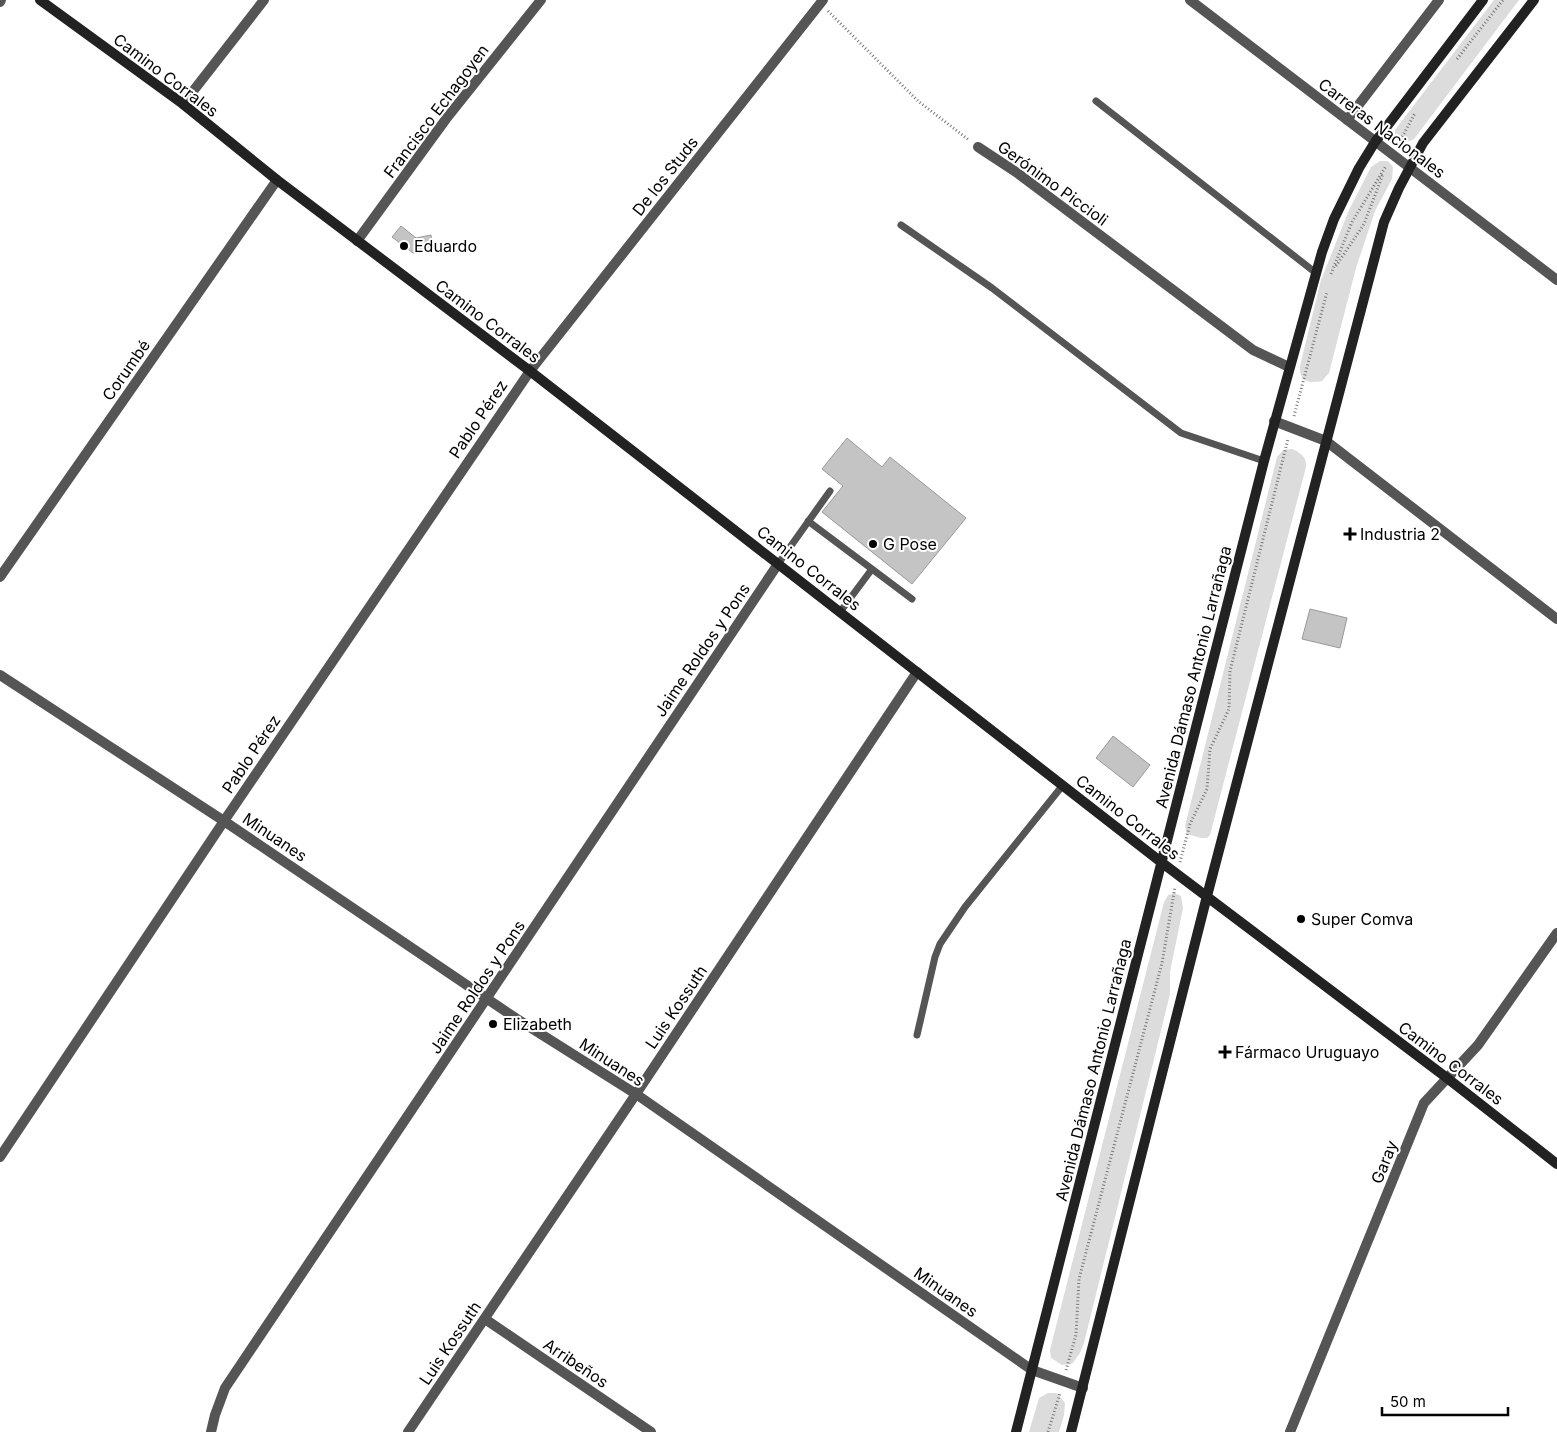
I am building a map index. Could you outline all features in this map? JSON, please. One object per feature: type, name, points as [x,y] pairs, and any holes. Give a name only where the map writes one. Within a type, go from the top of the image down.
[{"type":"street","name":"Camino Corrales","points":[[40,0],[182,104],[277,180],[530,371],[1161,862],[1447,1078],[1557,1164]]},
{"type":"street","points":[[182,104],[264,0]]},
{"type":"street","name":"Francisco Echagoyen","points":[[357,241],[446,119],[541,0]]},
{"type":"street","name":"Carreras Nacionales","points":[[1190,0],[1557,280]]},
{"type":"street","points":[[1347,120],[1440,0]]},
{"type":"street","name":"Avenida Dámaso Antonio Larrañaga","points":[[1016,1432],[1274,421],[1322,252],[1334,219],[1359,168],[1376,142],[1482,0]]},
{"type":"street","points":[[1071,1432],[1207,896],[1384,222],[1423,143],[1534,0]]},
{"type":"street","name":"De los Studs","points":[[530,371],[820,1]]},
{"type":"street","name":"Gerónimo Piccioli","points":[[978,147],[1016,172],[1253,350],[1289,368]]},
{"type":"street","name":"Corumbé","points":[[0,576],[277,180]]},
{"type":"street","name":"Pablo Pérez","points":[[0,1157],[224,821],[530,371]]},
{"type":"street","points":[[1274,421],[1326,441],[1557,619]]},
{"type":"street","name":"Jaime Roldos y Pons","points":[[211,1432],[225,1388],[778,564]]},
{"type":"street","name":"Luis Kossuth","points":[[408,1432],[917,672]]},
{"type":"street","name":"Minuanes","points":[[0,675],[224,821],[487,998],[636,1094],[1032,1370],[1083,1388]]},
{"type":"street","name":"Garay","points":[[1290,1432],[1424,1103],[1478,1045],[1557,933]]},
{"type":"street","name":"Arribeños","points":[[485,1319],[651,1432]]},
{"type":"lane","points":[[1096,101],[1316,273]]},
{"type":"lane","points":[[900,225],[992,288],[1181,433],[1264,461]]},
{"type":"lane","points":[[778,564],[830,491]]},
{"type":"lane","points":[[808,521],[912,599]]},
{"type":"lane","points":[[840,612],[872,569]]},
{"type":"lane","points":[[917,1035],[935,957],[940,944],[965,907],[1063,786]]},
{"type":"path","points":[[1456,60],[1502,0]]},
{"type":"path","name":"Gerónimo Piccioli","points":[[820,1],[918,101],[978,147]]},
{"type":"path","points":[[1048,1432],[1076,1335],[1079,1279],[1162,963],[1177,874],[1190,824],[1207,789],[1210,750],[1229,709],[1230,671],[1332,273],[1352,222],[1416,113]]},
{"type":"path","points":[[1332,273],[1364,224],[1386,166]]},
{"type":"shaded area","points":[[1494,0],[1519,0],[1414,139],[1406,142],[1399,140],[1395,136],[1395,130]]},
{"type":"shaded area","points":[[1380,161],[1388,161],[1393,167],[1392,179],[1375,211],[1356,268],[1329,373],[1322,381],[1309,382],[1301,375],[1300,366],[1321,280],[1349,210],[1371,167]]},
{"type":"shaded area","points":[[1292,449],[1303,456],[1306,461],[1306,467],[1210,835],[1207,838],[1201,838],[1187,834],[1185,826],[1277,457],[1283,450]]},
{"type":"shaded area","points":[[1174,893],[1181,896],[1183,908],[1170,972],[1170,994],[1084,1343],[1072,1364],[1062,1365],[1051,1358],[1050,1350],[1164,902],[1168,895]]},
{"type":"shaded area","points":[[1048,1393],[1057,1393],[1065,1403],[1059,1432],[1029,1432],[1039,1398]]},
{"type":"building","points":[[401,226],[416,238],[431,235],[433,249],[413,253],[392,237]]},
{"type":"building","points":[[847,438],[882,467],[890,457],[966,518],[912,584],[822,512],[843,486],[822,469]]},
{"type":"building","points":[[1310,609],[1347,618],[1340,648],[1302,639]]},
{"type":"building","points":[[1113,736],[1150,765],[1133,787],[1096,758]]},
{"type":"place","name":"Eduardo","points":[[404,246]]},
{"type":"place","name":"Industria 2","points":[[1350,534]]},
{"type":"place","name":"G Pose","points":[[873,544]]},
{"type":"place","name":"Super Comva","points":[[1301,919]]},
{"type":"place","name":"Elizabeth","points":[[493,1024]]},
{"type":"place","name":"Fármaco Uruguayo","points":[[1225,1052]]}]
